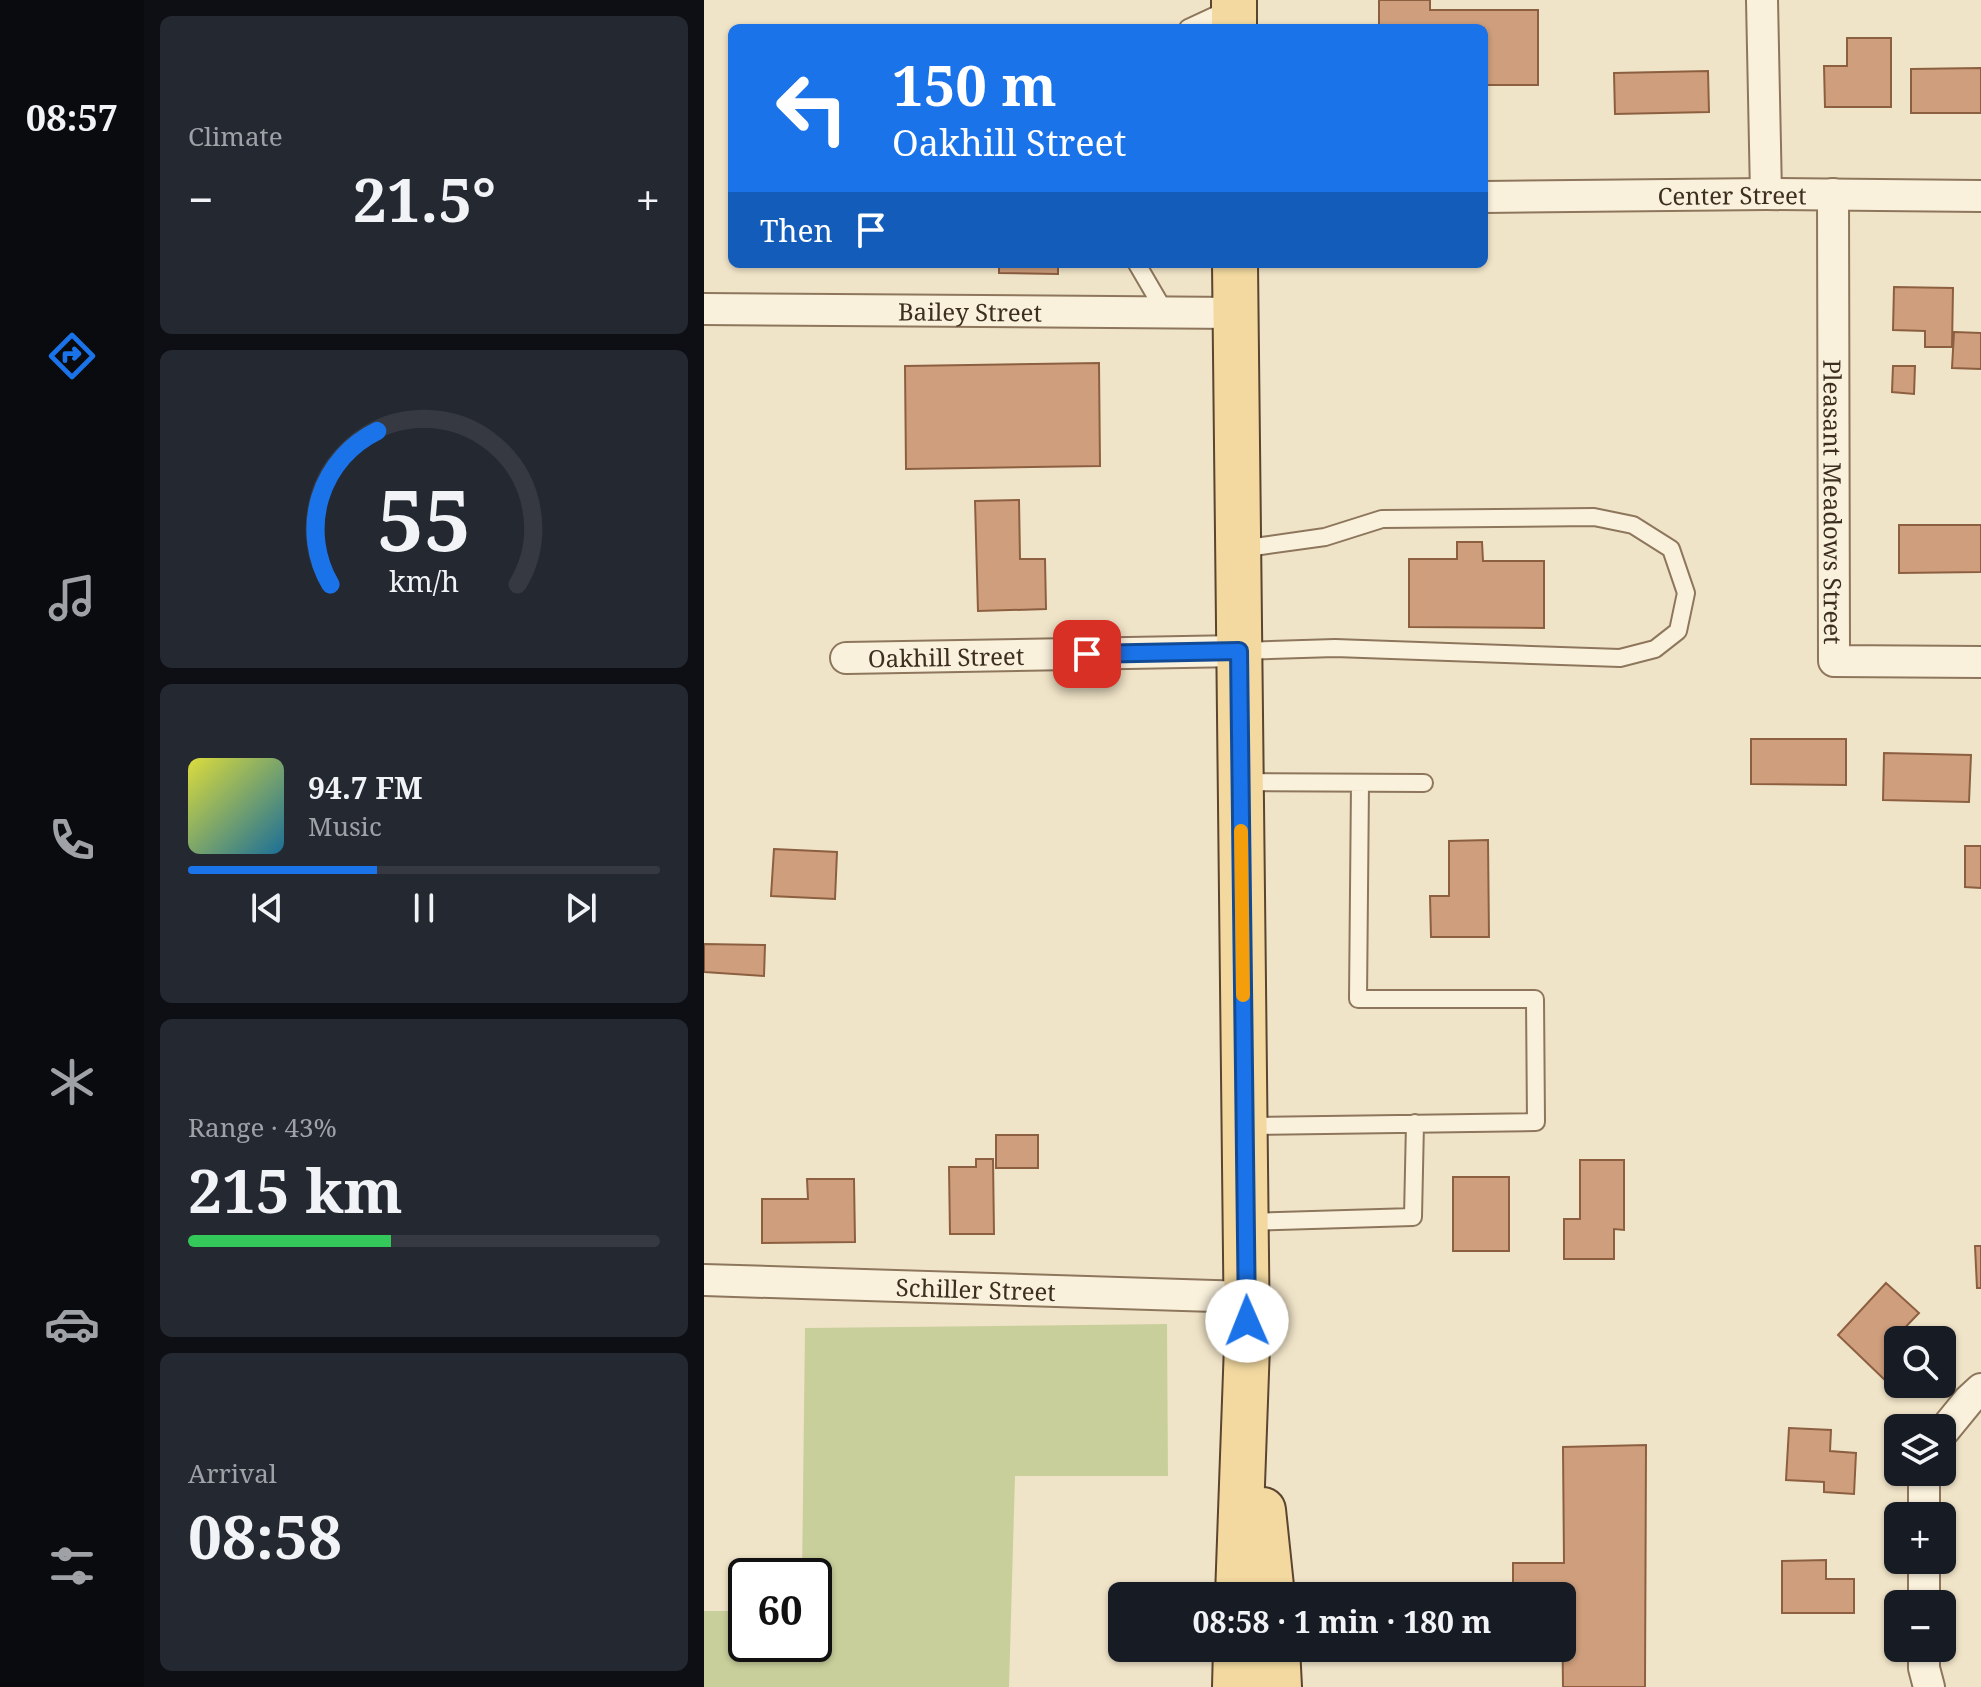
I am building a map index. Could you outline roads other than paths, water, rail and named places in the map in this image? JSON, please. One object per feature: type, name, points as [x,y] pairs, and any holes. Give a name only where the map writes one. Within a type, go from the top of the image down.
[{"type":"main road","points":[[1235,268],[1247,1345],[1239,1582]]},
{"type":"main road","points":[[1247,1345],[1271,1582]]},
{"type":"main road","points":[[1235,1687],[1236,1662]]},
{"type":"main road","points":[[1278,1662],[1279,1687]]},
{"type":"street","points":[[1762,0],[1766,194]]},
{"type":"street","name":"Center Street","points":[[1488,197],[1766,194],[1981,196]]},
{"type":"street","name":"Pleasant Meadows Street","points":[[1833,194],[1834,661],[1981,662]]},
{"type":"street","name":"Bailey Street","points":[[704,309],[1237,313]]},
{"type":"street","name":"Oakhill Street","points":[[846,658],[1239,651]]},
{"type":"street","name":"Schiller Street","points":[[704,1280],[1246,1297]]},
{"type":"street","points":[[1956,1416],[1981,1389]]},
{"type":"street","points":[[1924,1662],[1929,1687]]},
{"type":"lane","points":[[1199,24],[1234,11]]},
{"type":"lane","points":[[1139,268],[1165,312]]},
{"type":"lane","points":[[1238,550],[1325,537],[1382,519],[1594,517],[1633,525],[1671,549],[1686,593],[1678,631],[1655,649],[1620,658],[1335,648],[1239,651]]},
{"type":"lane","points":[[1240,782],[1424,783]]},
{"type":"lane","points":[[1245,1126],[1536,1122],[1535,999],[1358,999],[1360,783]]},
{"type":"lane","points":[[1246,1222],[1413,1217],[1415,1123]]}]
